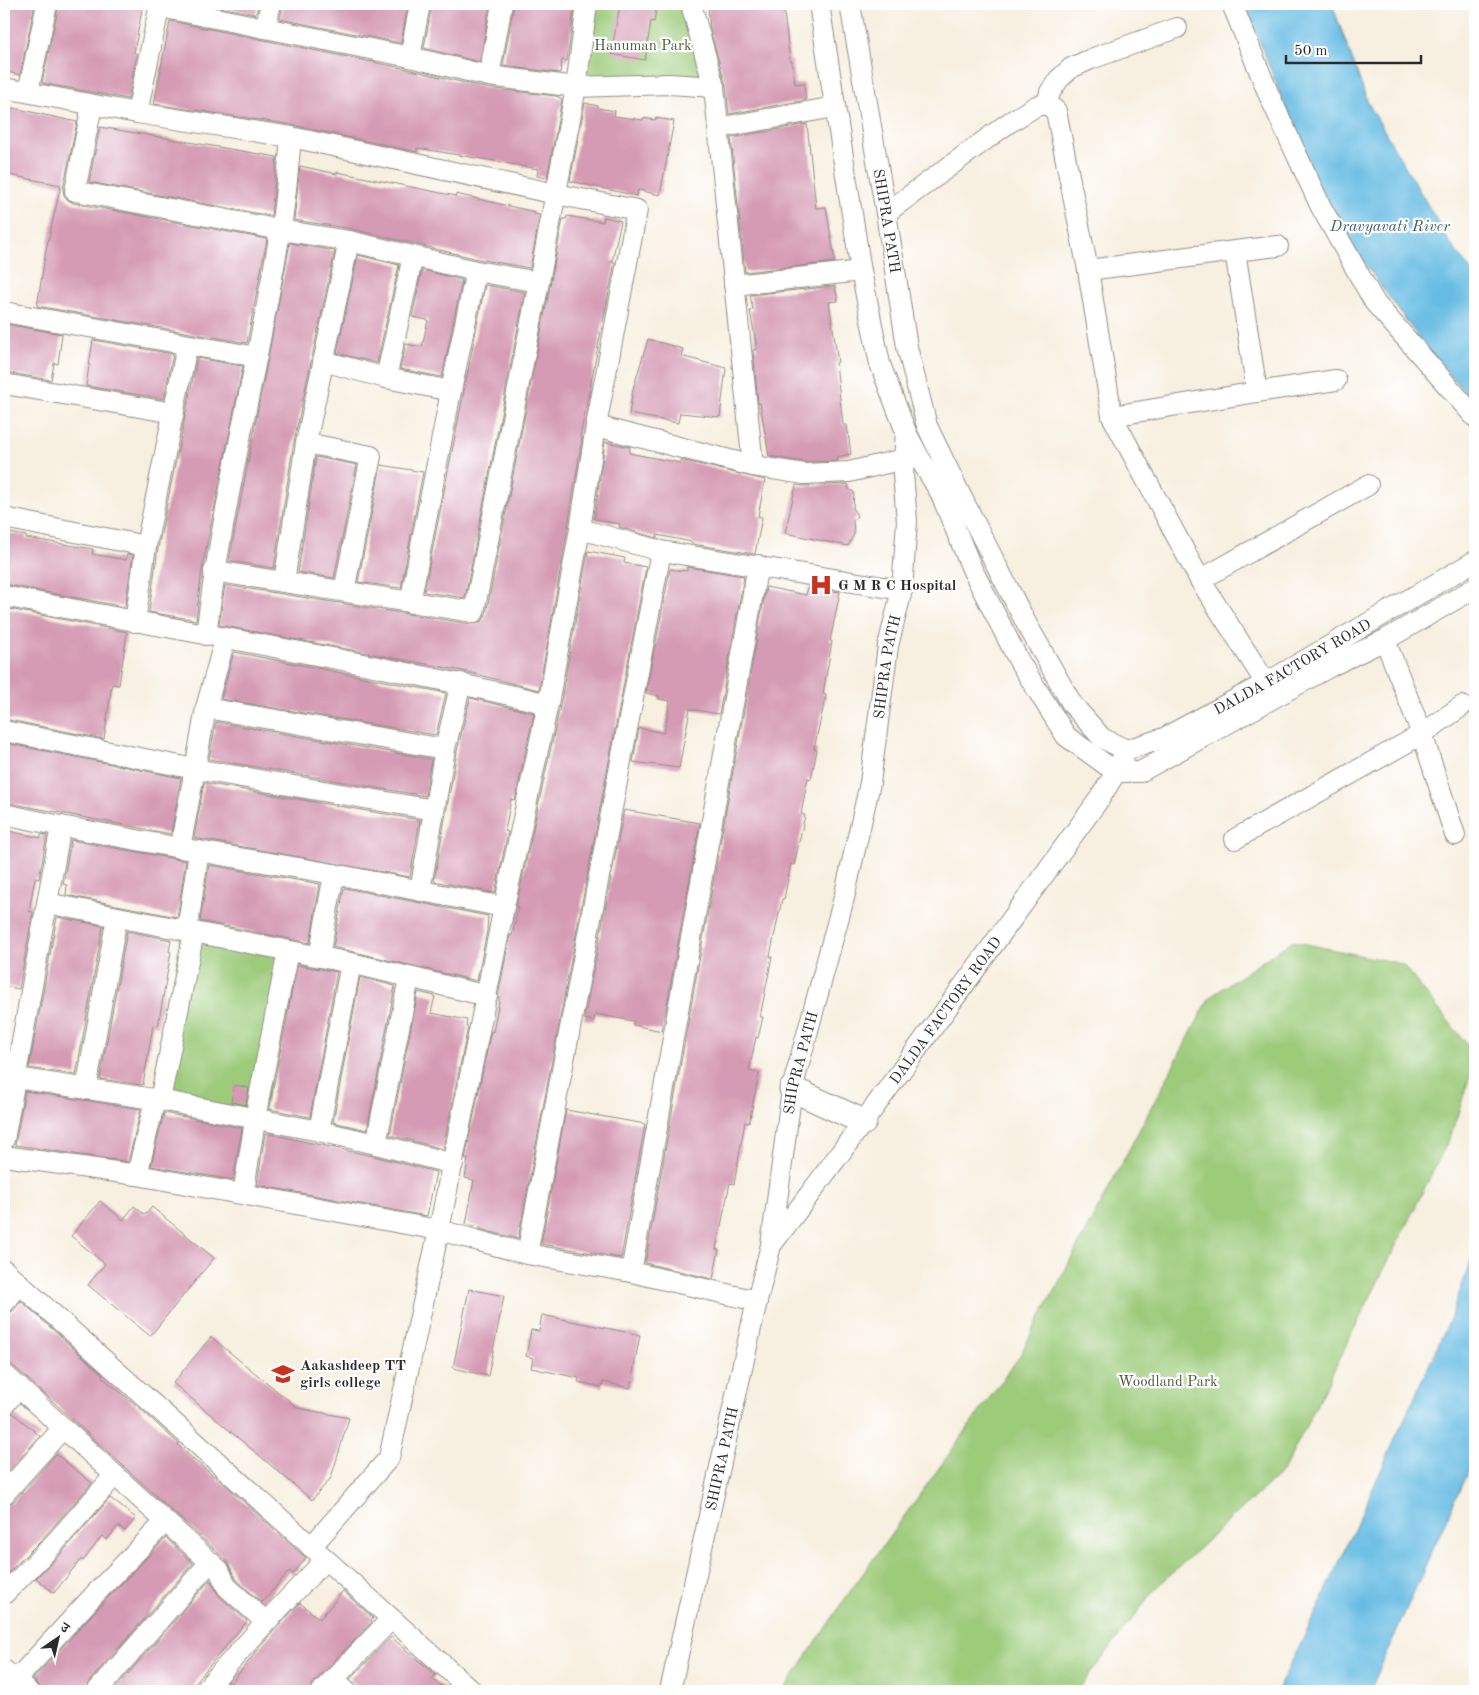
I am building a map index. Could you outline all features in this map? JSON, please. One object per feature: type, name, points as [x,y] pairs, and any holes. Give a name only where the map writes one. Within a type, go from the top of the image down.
[{"type":"main road","points":[[792,1089],[864,1122]]},
{"type":"street","points":[[28,92],[47,4]]},
{"type":"street","points":[[265,28],[271,4]]},
{"type":"street","points":[[410,57],[420,4]]},
{"type":"street","points":[[489,76],[502,4]]},
{"type":"street","points":[[214,572],[474,612],[576,87],[587,4]]},
{"type":"street","points":[[690,4],[714,87],[753,466]]},
{"type":"street","name":"SHIPRA PATH","points":[[670,1691],[771,1245],[792,1089],[844,898],[870,783],[888,646],[902,590],[907,521],[903,474],[906,432],[880,364],[861,270],[819,4]]},
{"type":"street","name":"SHIPRA PATH","points":[[850,4],[907,347],[928,426],[960,494],[1025,621],[1072,704],[1102,738],[1126,750]]},
{"type":"street","points":[[1232,4],[1269,95],[1321,207],[1375,302],[1475,417]]},
{"type":"street","points":[[137,113],[160,6],[410,57],[489,76],[576,87],[670,84],[714,87]]},
{"type":"street","points":[[1047,104],[1050,92],[1059,79],[1071,68],[1177,28]]},
{"type":"street","points":[[4,88],[137,113],[291,137],[637,210],[596,426],[580,529],[548,704],[390,1458],[266,1622],[204,1691]]},
{"type":"street","points":[[886,213],[1007,124],[1036,106],[1047,104],[1056,111],[1088,270],[1112,416],[1200,580],[1266,683]]},
{"type":"street","points":[[92,105],[76,191],[349,241],[476,271],[539,282]]},
{"type":"street","points":[[718,128],[835,108]]},
{"type":"street","points":[[137,1175],[157,1100],[191,932],[189,850],[195,769],[206,708],[215,637],[214,572],[281,230],[291,137]]},
{"type":"street","points":[[284,582],[306,443],[349,241]]},
{"type":"street","points":[[1088,270],[1278,246]]},
{"type":"street","points":[[1235,251],[1257,392]]},
{"type":"street","points":[[386,378],[413,256]]},
{"type":"street","points":[[734,285],[861,270]]},
{"type":"street","points":[[410,603],[476,271]]},
{"type":"street","points":[[4,312],[257,357]]},
{"type":"street","points":[[135,622],[146,546],[187,346]]},
{"type":"street","points":[[323,361],[386,378],[451,391]]},
{"type":"street","points":[[1112,416],[1336,380]]},
{"type":"street","points":[[4,384],[174,414]]},
{"type":"street","points":[[923,410],[906,432],[940,492],[972,568],[1019,661],[1066,736],[1116,772]]},
{"type":"street","points":[[596,426],[753,466],[804,474],[849,472],[904,460]]},
{"type":"street","points":[[306,443],[371,456],[344,591]]},
{"type":"street","points":[[1200,580],[1368,485]]},
{"type":"street","points":[[4,518],[146,546]]},
{"type":"street","points":[[580,529],[661,551],[902,590]]},
{"type":"street","points":[[528,1254],[661,551]]},
{"type":"street","name":"DALDA FACTORY ROAD","points":[[771,1245],[864,1122],[1100,798],[1116,772],[1126,750],[1164,738],[1266,683],[1475,561]]},
{"type":"street","points":[[631,1272],[758,566]]},
{"type":"street","name":"DALDA FACTORY ROAD","points":[[1116,772],[1140,772],[1333,665],[1385,640],[1470,591]]},
{"type":"street","points":[[4,596],[461,683],[548,704]]},
{"type":"street","points":[[1385,640],[1422,734],[1454,835]]},
{"type":"street","points":[[420,891],[445,748],[461,683]]},
{"type":"street","points":[[1235,839],[1422,734],[1462,706]]},
{"type":"street","points":[[206,708],[445,748]]},
{"type":"street","points":[[4,731],[195,769],[434,810]]},
{"type":"street","points":[[4,814],[189,850],[334,874],[504,907]]},
{"type":"street","points":[[4,1140],[61,826]]},
{"type":"street","points":[[319,957],[334,874]]},
{"type":"street","points":[[46,903],[351,963],[487,996]]},
{"type":"street","points":[[86,1089],[117,918]]},
{"type":"street","points":[[243,1194],[255,1119],[288,951]]},
{"type":"street","points":[[319,1131],[351,963]]},
{"type":"street","points":[[376,1144],[409,978]]},
{"type":"street","points":[[16,1078],[157,1100],[319,1131],[453,1164]]},
{"type":"street","points":[[4,1156],[137,1175],[439,1230],[528,1254],[631,1272],[757,1301]]},
{"type":"street","points":[[4,1270],[472,1691]]},
{"type":"street","points":[[4,1303],[20,1284]]},
{"type":"street","points":[[4,1374],[210,1562],[218,1570],[227,1588],[266,1622]]},
{"type":"street","points":[[4,1405],[19,1387]]},
{"type":"street","points":[[4,1494],[63,1428]]},
{"type":"street","points":[[4,1594],[115,1476]]},
{"type":"street","points":[[15,1681],[95,1594],[165,1522]]},
{"type":"street","points":[[97,1691],[210,1562]]},
{"type":"street","points":[[333,1687],[391,1619]]},
{"type":"green space","name":"Hanuman Park","points":[[587,4],[697,4],[714,87],[576,87]]},
{"type":"green space","points":[[182,930],[298,952],[261,1120],[155,1100]]},
{"type":"green space","name":"Woodland Park","points":[[1292,941],[1402,964],[1475,1054],[1475,1060],[1451,1135],[1284,1470],[1156,1588],[1077,1691],[783,1691],[849,1593],[1019,1357],[1210,997]]},
{"type":"water","name":"Dravyavati River","points":[[1245,4],[1332,4],[1368,103],[1450,243],[1475,276],[1475,404],[1426,348],[1358,254],[1309,168]]},
{"type":"water","points":[[1475,1249],[1475,1455],[1370,1691],[1277,1691],[1316,1613],[1450,1319]]},
{"type":"building","points":[[4,4],[35,4],[20,75],[4,71]]},
{"type":"building","points":[[59,4],[143,4],[134,53],[137,54],[128,99],[42,83]]},
{"type":"building","points":[[204,4],[259,4],[256,14]]},
{"type":"building","points":[[283,4],[408,4],[401,43],[280,19]]},
{"type":"building","points":[[432,4],[490,4],[480,62],[424,48]]},
{"type":"building","points":[[514,4],[575,4],[567,61],[562,60],[560,73],[503,66]]},
{"type":"building","points":[[620,4],[657,4],[654,22],[651,21],[645,60],[611,54]]},
{"type":"building","points":[[708,4],[783,4],[790,61],[792,61],[795,84],[804,83],[806,100],[729,114],[726,86],[710,30]]},
{"type":"building","points":[[170,21],[407,69],[486,88],[556,96],[562,99],[547,178],[537,176],[538,169],[417,148],[417,152],[293,125],[154,104]]},
{"type":"building","points":[[585,103],[615,111],[614,116],[643,120],[643,118],[655,120],[656,118],[674,121],[660,195],[638,190],[637,196],[570,181]]},
{"type":"building","points":[[4,106],[77,122],[63,189],[64,195],[73,203],[267,239],[247,343],[37,306],[46,250],[61,185],[4,174]]},
{"type":"building","points":[[807,124],[816,208],[826,207],[835,262],[745,272],[731,138]]},
{"type":"building","points":[[100,127],[277,157],[271,216],[89,182]]},
{"type":"building","points":[[300,166],[456,196],[456,194],[535,212],[534,214],[540,215],[530,268],[478,259],[352,229],[294,220]]},
{"type":"building","points":[[567,216],[603,222],[604,217],[621,221],[612,261],[615,262],[580,437],[582,438],[568,527],[539,690],[463,671],[219,625],[225,585],[472,624],[483,620],[486,614],[563,219],[566,219]]},
{"type":"building","points":[[290,243],[335,251],[294,441],[274,568],[229,561]]},
{"type":"building","points":[[358,255],[399,265],[377,363],[337,353]]},
{"type":"building","points":[[422,270],[462,280],[442,377],[400,369],[406,344],[422,347],[428,320],[412,317]]},
{"type":"building","points":[[485,285],[525,292],[465,598],[424,592]]},
{"type":"building","points":[[835,286],[838,301],[829,302],[838,362],[836,363],[843,425],[847,425],[851,454],[837,457],[838,461],[805,462],[769,456],[760,403],[758,403],[753,350],[757,349],[750,311],[753,310],[750,295]]},
{"type":"building","points":[[4,324],[62,334],[58,364],[54,363],[51,380],[4,372]]},
{"type":"building","points":[[648,339],[683,349],[681,356],[726,368],[720,417],[680,413],[678,423],[629,414],[633,389]]},
{"type":"building","points":[[93,340],[173,354],[164,399],[86,386]]},
{"type":"building","points":[[197,358],[243,366],[202,569],[196,620],[149,612],[158,548]]},
{"type":"building","points":[[605,442],[630,447],[629,453],[680,463],[681,460],[765,480],[758,516],[762,517],[755,554],[692,544],[692,542],[657,535],[657,538],[619,527],[620,524],[594,519]]},
{"type":"building","points":[[316,457],[357,465],[334,578],[298,572]]},
{"type":"building","points":[[381,465],[423,472],[401,588],[358,582]]},
{"type":"building","points":[[848,484],[849,489],[854,492],[853,508],[857,516],[853,521],[854,534],[848,546],[785,533],[796,485]]},
{"type":"building","points":[[4,532],[26,536],[26,538],[93,549],[92,554],[126,560],[127,554],[133,555],[125,607],[4,584]]},
{"type":"building","points":[[588,551],[625,558],[624,563],[646,567],[518,1239],[466,1224],[474,1180],[465,1178],[468,1159],[465,1159],[491,1031],[493,1032],[510,935],[512,936],[518,907],[516,907],[560,706]]},
{"type":"building","points":[[687,567],[744,576],[719,714],[690,709],[679,768],[633,762],[639,728],[664,733],[670,701],[659,699],[659,696],[646,693],[670,569],[687,571]]},
{"type":"building","points":[[766,587],[806,595],[808,587],[840,592],[830,641],[832,641],[823,694],[826,695],[814,749],[817,750],[811,779],[808,778],[801,814],[805,815],[794,865],[791,864],[784,899],[782,899],[760,1017],[763,1017],[758,1038],[756,1037],[749,1071],[759,1073],[749,1123],[745,1122],[734,1184],[730,1183],[716,1249],[719,1250],[713,1279],[645,1263]]},
{"type":"building","points":[[4,608],[127,632],[119,685],[112,684],[104,739],[4,719]]},
{"type":"building","points":[[234,652],[446,693],[436,735],[221,699]]},
{"type":"building","points":[[470,698],[534,713],[515,800],[511,799],[505,831],[508,832],[495,893],[434,881],[457,751]]},
{"type":"building","points":[[216,722],[431,759],[425,796],[209,759]]},
{"type":"building","points":[[5,743],[181,778],[171,834],[4,802]]},
{"type":"building","points":[[204,783],[420,820],[410,877],[194,838]]},
{"type":"building","points":[[624,810],[700,823],[662,1031],[633,1025],[633,1021],[595,1014],[594,1021],[584,1019]]},
{"type":"building","points":[[4,830],[41,838],[41,834],[47,835],[39,879],[35,878],[29,911],[33,912],[19,989],[4,986]]},
{"type":"building","points":[[71,840],[186,861],[177,917],[66,895],[67,885],[63,884]]},
{"type":"building","points":[[209,865],[320,884],[310,943],[200,921]]},
{"type":"building","points":[[344,888],[488,916],[487,931],[477,981],[333,947]]},
{"type":"building","points":[[57,917],[103,926],[76,1075],[29,1068]]},
{"type":"building","points":[[127,931],[171,940],[169,952],[171,952],[158,1026],[153,1025],[143,1085],[100,1079]]},
{"type":"building","points":[[297,965],[337,972],[310,1117],[269,1109]]},
{"type":"building","points":[[360,977],[395,986],[367,1130],[333,1122]]},
{"type":"building","points":[[418,992],[435,996],[431,1013],[467,1020],[466,1027],[468,1027],[443,1149],[390,1135]]},
{"type":"building","points":[[234,1085],[249,1088],[246,1105],[231,1102]]},
{"type":"building","points":[[25,1091],[141,1109],[128,1162],[15,1145]]},
{"type":"building","points":[[566,1110],[645,1124],[621,1258],[541,1244]]},
{"type":"building","points":[[164,1113],[242,1128],[233,1180],[151,1166]]},
{"type":"building","points":[[265,1133],[373,1156],[436,1172],[427,1216],[257,1185]]},
{"type":"building","points":[[100,1201],[123,1220],[134,1206],[145,1215],[152,1207],[214,1258],[150,1336],[88,1285],[105,1264],[71,1236]]},
{"type":"building","points":[[469,1289],[504,1296],[488,1376],[453,1368]]},
{"type":"building","points":[[21,1301],[103,1375],[102,1377],[179,1444],[194,1460],[223,1483],[306,1558],[293,1574],[289,1571],[262,1603],[237,1580],[227,1561],[27,1378],[12,1365],[4,1362],[4,1315],[13,1311]]},
{"type":"building","points":[[542,1315],[640,1335],[630,1388],[603,1382],[602,1387],[578,1382],[579,1378],[531,1368],[533,1358],[526,1356],[531,1330],[539,1331]]},
{"type":"building","points":[[211,1337],[298,1408],[349,1418],[331,1478],[312,1500],[173,1383]]},
{"type":"building","points":[[13,1413],[40,1436],[4,1476],[4,1417]]},
{"type":"building","points":[[56,1454],[92,1483],[42,1539],[4,1577],[4,1506],[13,1502]]},
{"type":"building","points":[[110,1498],[136,1518],[125,1531],[118,1526],[107,1540],[102,1536],[83,1561],[81,1559],[54,1593],[36,1578],[60,1555]]},
{"type":"building","points":[[166,1538],[193,1563],[88,1683],[85,1691],[40,1691],[33,1679]]},
{"type":"building","points":[[210,1580],[219,1596],[247,1621],[195,1683],[192,1691],[113,1691]]},
{"type":"building","points":[[343,1591],[373,1618],[372,1622],[313,1683],[310,1691],[220,1691],[229,1681],[231,1683],[269,1636],[300,1603],[320,1619]]},
{"type":"building","points":[[391,1637],[436,1675],[432,1679],[448,1691],[358,1691],[350,1679]]},
{"type":"place","name":"G M R C Hospital","points":[[821,585]]},
{"type":"place","name":"Aakashdeep TT girls college","points":[[283,1374]]}]
